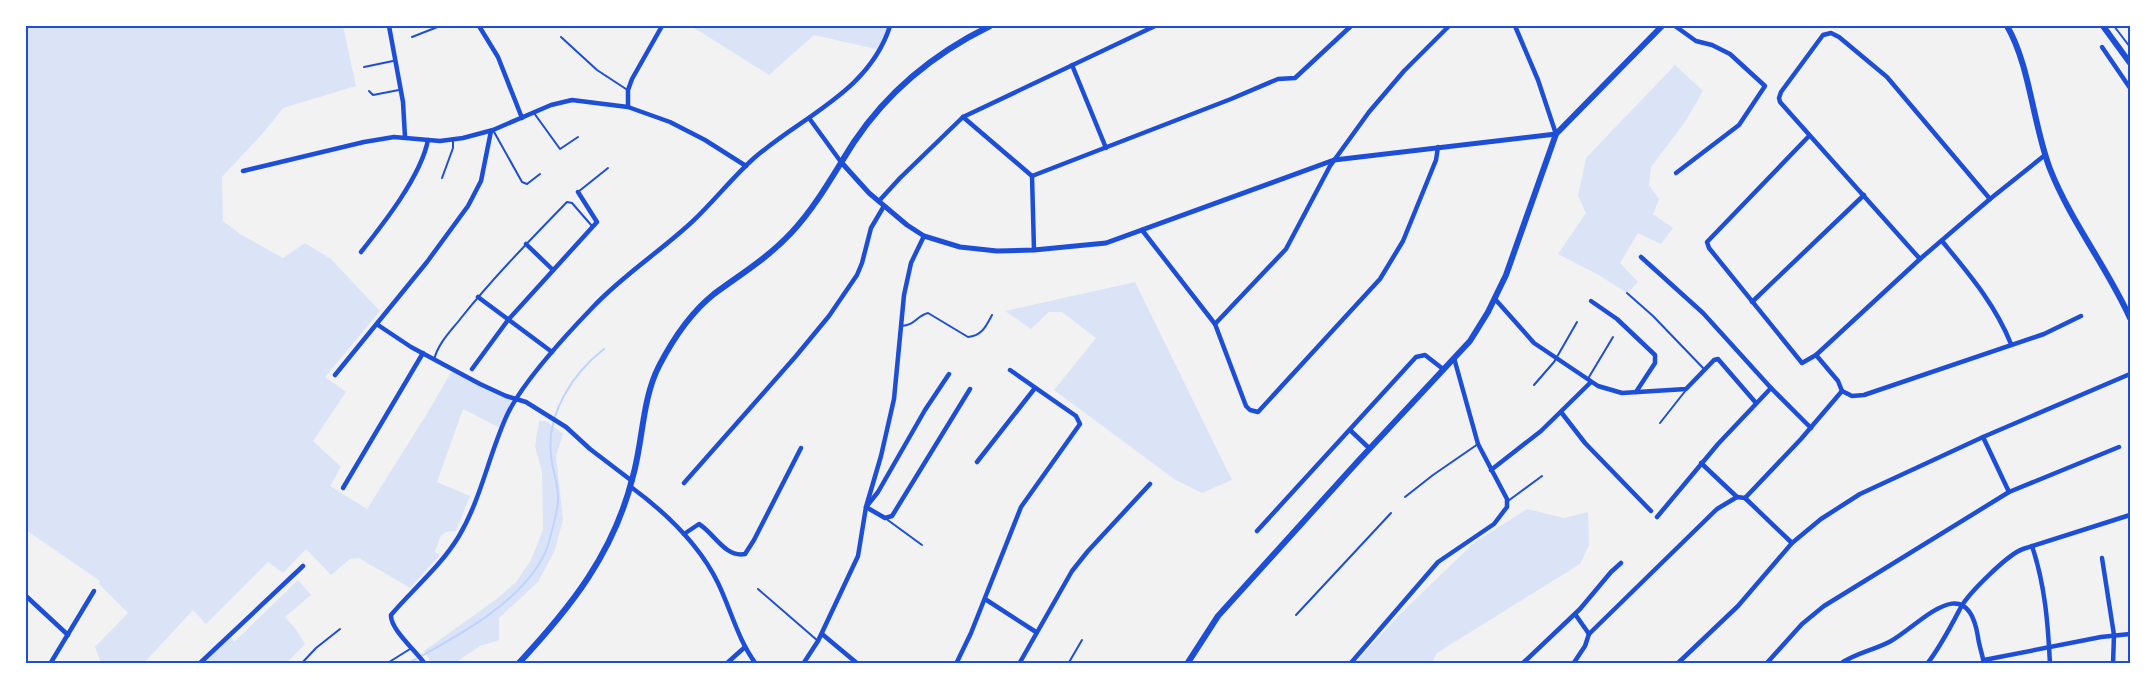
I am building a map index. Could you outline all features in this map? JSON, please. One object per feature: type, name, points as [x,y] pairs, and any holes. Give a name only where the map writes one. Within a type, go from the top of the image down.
[{"type":"main road","points":[[518,663],[553,627],[579,592],[613,533],[631,484],[655,375],[676,336],[713,296],[792,233],[818,200],[868,122],[899,88],[942,53],[990,26]]},
{"type":"main road","points":[[1187,663],[1218,616],[1476,332],[1495,299],[1516,249],[1556,134],[1662,26]]},
{"type":"main road","points":[[2007,26],[2018,49],[2045,154],[2059,189],[2130,318]]},
{"type":"main road","points":[[2103,26],[2130,63]]},
{"type":"street","points":[[389,26],[396,61],[405,137]]},
{"type":"street","points":[[479,26],[498,57],[522,118]]},
{"type":"street","points":[[628,107],[628,90],[632,79],[662,26]]},
{"type":"street","points":[[424,662],[395,627],[390,618],[391,615],[438,566],[460,534],[478,495],[508,413],[517,398],[552,352],[602,298],[694,220],[746,166],[842,94],[863,74],[880,50],[890,26]]},
{"type":"street","points":[[684,483],[829,316],[857,275],[881,204],[900,178],[963,117],[1155,26]]},
{"type":"street","points":[[1032,176],[1266,84],[1280,79],[1292,79],[1352,26]]},
{"type":"street","points":[[1215,324],[1286,249],[1334,160],[1386,90],[1449,26]]},
{"type":"street","points":[[809,118],[841,162],[881,204],[924,236],[960,247],[998,251],[1099,245],[1334,160],[1556,134],[1538,80],[1515,26]]},
{"type":"street","points":[[1676,26],[1696,41],[1713,45],[1730,54],[1765,86],[1738,125],[1676,173]]},
{"type":"street","points":[[1920,259],[1784,108],[1779,98],[1823,35],[1831,33],[1857,51],[1887,77],[1990,199]]},
{"type":"street","points":[[2102,47],[2130,88]]},
{"type":"street","points":[[1072,65],[1106,148]]},
{"type":"street","points":[[243,171],[364,142],[405,137],[453,140],[492,131],[551,105],[572,100],[628,107],[670,122],[746,166]]},
{"type":"street","points":[[963,117],[1032,176],[1034,250]]},
{"type":"street","points":[[335,375],[378,325],[468,206],[480,181],[492,131]]},
{"type":"street","points":[[1809,136],[1707,238],[1709,248],[1803,363],[1816,355],[1920,259],[2045,154]]},
{"type":"street","points":[[361,252],[400,200],[428,140]]},
{"type":"street","points":[[1142,230],[1215,324],[1246,406],[1254,412],[1262,410],[1380,279],[1403,241],[1436,160],[1438,147]]},
{"type":"street","points":[[472,369],[508,320],[597,220],[578,192]]},
{"type":"street","points":[[1752,302],[1864,195]]},
{"type":"street","points":[[802,663],[822,634],[856,561],[866,507],[890,424],[897,376],[902,307],[911,263],[924,236]]},
{"type":"street","points":[[1942,241],[1985,294],[1998,315],[2011,344]]},
{"type":"street","points":[[526,244],[553,270]]},
{"type":"street","points":[[1641,257],[1703,313],[1811,428]]},
{"type":"street","points":[[477,297],[552,352]]},
{"type":"street","points":[[1495,299],[1529,338],[1589,381],[1616,392],[1686,389],[1714,360],[1718,359],[1756,403]]},
{"type":"street","points":[[1591,301],[1617,319],[1655,355],[1655,363],[1636,392]]},
{"type":"street","points":[[1816,355],[1838,381],[1842,391],[1852,396],[1864,395],[2044,334],[2081,316]]},
{"type":"street","points":[[378,325],[434,360],[494,391],[517,398],[560,423],[631,484],[701,553],[713,573],[745,647],[756,663]]},
{"type":"street","points":[[343,488],[423,353]]},
{"type":"street","points":[[1257,531],[1416,357],[1425,355],[1443,369]]},
{"type":"street","points":[[1350,663],[1438,562],[1488,530],[1506,509],[1508,501],[1478,444],[1454,358]]},
{"type":"street","points":[[956,663],[971,633],[1021,507],[1080,424],[1076,416],[1010,370]]},
{"type":"street","points":[[866,507],[878,492],[925,410],[949,374]]},
{"type":"street","points":[[1677,663],[1738,606],[1792,543],[1821,519],[1860,494],[1983,437],[2130,374]]},
{"type":"street","points":[[1491,470],[1527,443],[1561,412],[1589,381]]},
{"type":"street","points":[[976,462],[1035,388]]},
{"type":"street","points":[[1657,517],[1701,463],[1771,388]]},
{"type":"street","points":[[866,507],[885,518],[893,514],[970,389]]},
{"type":"street","points":[[1745,498],[1811,428],[1842,391]]},
{"type":"street","points":[[1561,412],[1585,443],[1651,511]]},
{"type":"street","points":[[1350,430],[1370,448]]},
{"type":"street","points":[[1983,437],[2009,492]]},
{"type":"street","points":[[1766,663],[1802,624],[1824,606],[2009,492],[2119,447]]},
{"type":"street","points":[[684,534],[699,524],[731,552],[745,554],[801,448]]},
{"type":"street","points":[[1701,463],[1737,497],[1745,498],[1792,543]]},
{"type":"street","points":[[1019,663],[1072,571],[1088,550],[1150,484]]},
{"type":"street","points":[[1573,663],[1585,646],[1589,634],[1714,512],[1737,497]]},
{"type":"street","points":[[1927,663],[1946,636],[1962,605],[2004,560],[2016,551],[2130,515]]},
{"type":"street","points":[[2032,546],[2043,584],[2048,615],[2050,663]]},
{"type":"street","points":[[2102,558],[2114,635],[2113,663]]},
{"type":"street","points":[[1522,663],[1575,614],[1621,563]]},
{"type":"street","points":[[199,663],[303,566]]},
{"type":"street","points":[[50,663],[94,591]]},
{"type":"street","points":[[26,596],[68,635]]},
{"type":"street","points":[[984,599],[1036,632]]},
{"type":"street","points":[[1840,663],[1893,640],[1936,608],[1953,604],[1969,609],[1974,617],[1984,662],[2114,635],[2130,634]]},
{"type":"street","points":[[1575,614],[1589,634]]},
{"type":"street","points":[[822,634],[858,663]]},
{"type":"street","points":[[726,663],[745,647]]},
{"type":"lane","points":[[412,36],[440,26]]},
{"type":"lane","points":[[2114,26],[2130,47]]},
{"type":"lane","points":[[561,37],[597,70],[628,90]]},
{"type":"lane","points":[[364,67],[396,61]]},
{"type":"lane","points":[[369,91],[373,95],[400,90]]},
{"type":"lane","points":[[534,113],[560,149],[578,137]]},
{"type":"lane","points":[[492,131],[522,182],[527,183],[540,174]]},
{"type":"lane","points":[[442,178],[453,148],[453,140]]},
{"type":"lane","points":[[578,192],[608,168]]},
{"type":"lane","points":[[434,360],[441,343],[477,297],[569,202],[592,226]]},
{"type":"lane","points":[[1628,293],[1706,370]]},
{"type":"lane","points":[[901,326],[913,324],[923,314],[928,313],[972,337],[982,332],[992,315]]},
{"type":"lane","points":[[1534,385],[1556,358],[1577,322]]},
{"type":"lane","points":[[1589,381],[1613,337]]},
{"type":"lane","points":[[1660,423],[1686,389]]},
{"type":"lane","points":[[1405,497],[1478,444]]},
{"type":"lane","points":[[1508,501],[1542,476]]},
{"type":"lane","points":[[1296,615],[1391,513]]},
{"type":"lane","points":[[885,518],[922,545]]},
{"type":"lane","points":[[758,589],[818,641]]},
{"type":"lane","points":[[300,663],[340,629]]},
{"type":"lane","points":[[1068,663],[1082,640]]},
{"type":"lane","points":[[386,663],[412,647]]},
{"type":"shaded area","points":[[26,26],[343,26],[356,86],[283,108],[222,177],[223,221],[240,234],[283,258],[305,243],[331,259],[380,311],[325,377],[346,392],[313,441],[341,467],[330,486],[367,509],[453,369],[480,384],[517,398],[502,429],[463,409],[437,482],[470,496],[456,531],[446,532],[440,537],[435,552],[440,555],[410,588],[359,558],[350,559],[331,575],[306,549],[283,573],[268,562],[206,624],[193,610],[144,663],[101,663],[95,647],[128,613],[99,584],[100,581],[26,530]]},
{"type":"shaded area","points":[[691,26],[890,26],[880,50],[814,35],[769,75]]},
{"type":"shaded area","points":[[1675,65],[1703,91],[1685,122],[1651,167],[1649,185],[1659,199],[1653,214],[1673,228],[1661,244],[1638,233],[1620,263],[1638,282],[1627,293],[1558,254],[1586,213],[1578,196],[1586,158]]},
{"type":"shaded area","points":[[1135,282],[1232,480],[1202,493],[1174,479],[1054,390],[1096,338],[1062,312],[1049,312],[1031,329],[1005,311]]},
{"type":"shaded area","points":[[539,421],[546,421],[563,434],[556,456],[563,519],[555,550],[538,582],[499,618],[499,640],[480,646],[455,663],[432,663],[424,651],[498,598],[516,582],[531,560],[543,530],[542,472],[535,446]]},
{"type":"shaded area","points":[[1527,509],[1564,518],[1588,512],[1589,545],[1580,564],[1437,653],[1432,663],[1355,663],[1401,613],[1475,542]]},
{"type":"shaded area","points":[[298,580],[311,595],[285,617],[305,644],[287,663],[203,664],[201,661],[230,635],[234,642]]},
{"type":"waterway","points":[[407,664],[485,618],[520,588],[534,571],[547,549],[558,505],[551,440],[557,410],[572,382],[604,349]]}]
